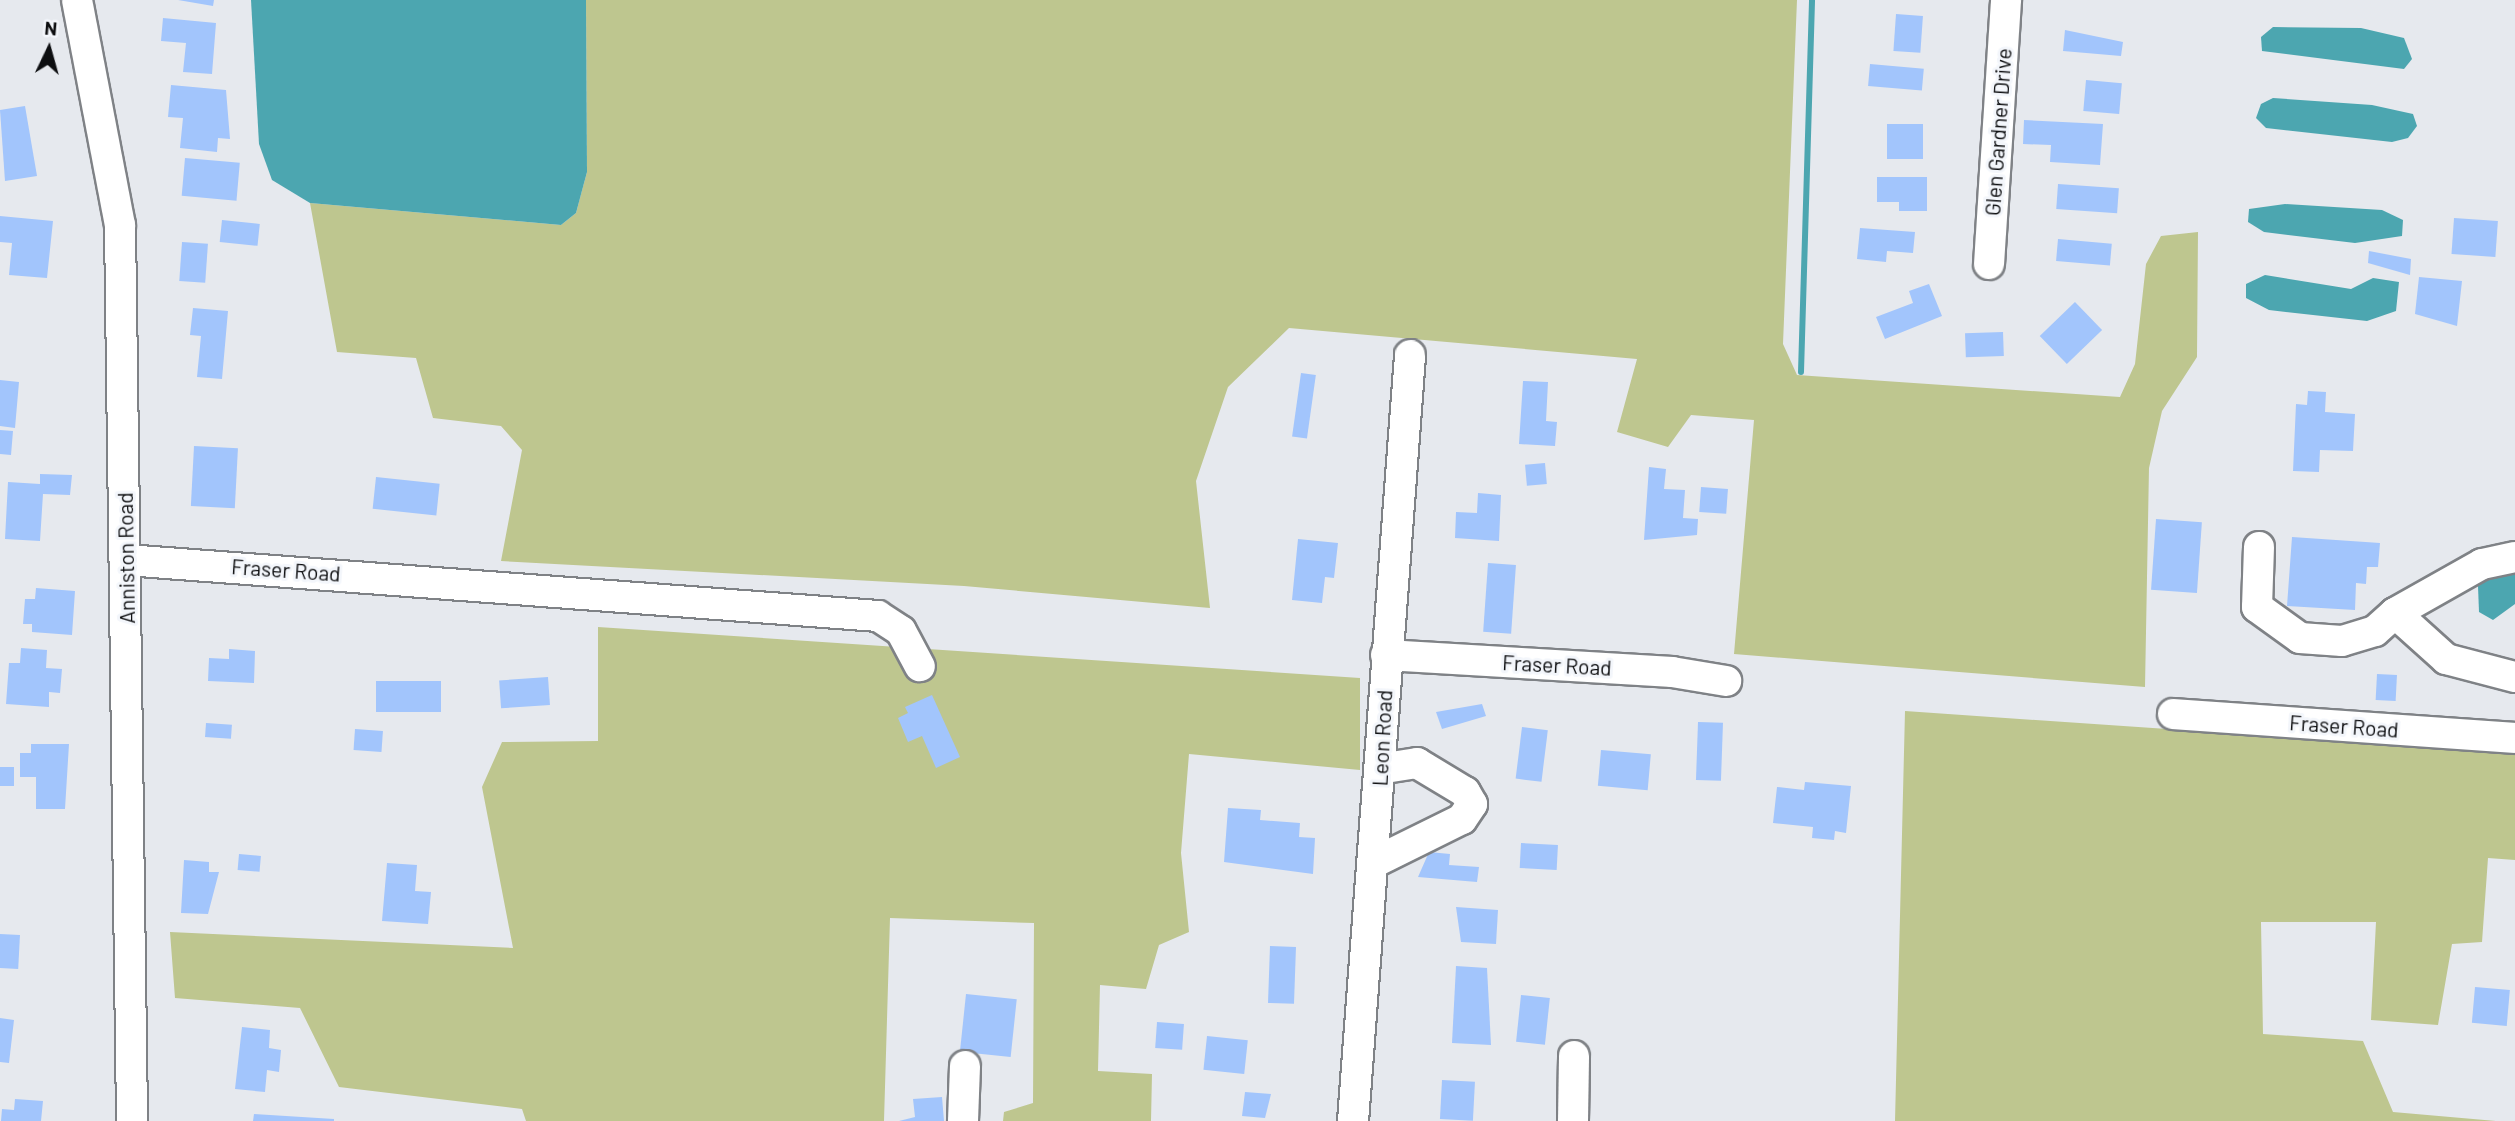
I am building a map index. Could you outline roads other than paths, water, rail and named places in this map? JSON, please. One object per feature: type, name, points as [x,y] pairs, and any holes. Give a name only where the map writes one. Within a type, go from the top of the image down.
[{"type":"street","name":"Anniston Road","points":[[77,0],[120,225],[132,1121]]},
{"type":"street","name":"Glen Gardner Drive","points":[[1989,264],[2007,0]]},
{"type":"street","name":"Leon Road","points":[[1353,1121],[1410,355]]},
{"type":"street","points":[[2259,548],[2257,607],[2300,638],[2342,641],[2375,631],[2395,613],[2482,564],[2515,557]]},
{"type":"street","name":"Fraser Road","points":[[126,560],[446,580],[878,616],[901,631],[920,666]]},
{"type":"street","points":[[2395,613],[2446,659],[2515,677]]},
{"type":"street","name":"Fraser Road","points":[[1387,655],[1672,672],[1726,681]]},
{"type":"street","name":"Fraser Road","points":[[2173,714],[2515,737]]},
{"type":"street","points":[[1373,863],[1462,819],[1472,804],[1465,792],[1416,764],[1380,769]]},
{"type":"street","points":[[1573,1121],[1574,1056]]},
{"type":"street","points":[[964,1121],[965,1066]]},
{"type":"water","points":[[251,0],[586,0],[587,172],[576,213],[561,225],[310,203],[272,180],[259,144]]},
{"type":"water","points":[[2273,27],[2361,28],[2404,38],[2412,59],[2404,69],[2262,51],[2261,37]]},
{"type":"water","points":[[2273,98],[2372,105],[2413,114],[2417,126],[2408,138],[2392,142],[2266,128],[2256,118],[2261,104]]},
{"type":"water","points":[[2285,204],[2382,210],[2403,220],[2402,236],[2355,243],[2264,232],[2248,222],[2249,209]]},
{"type":"water","points":[[2265,275],[2351,289],[2373,278],[2399,282],[2396,311],[2367,321],[2269,310],[2246,298],[2246,284]]},
{"type":"water","points":[[2508,567],[2515,568],[2515,604],[2493,620],[2479,612],[2478,586]]},
{"type":"waterway","points":[[1801,372],[1812,0]]}]
